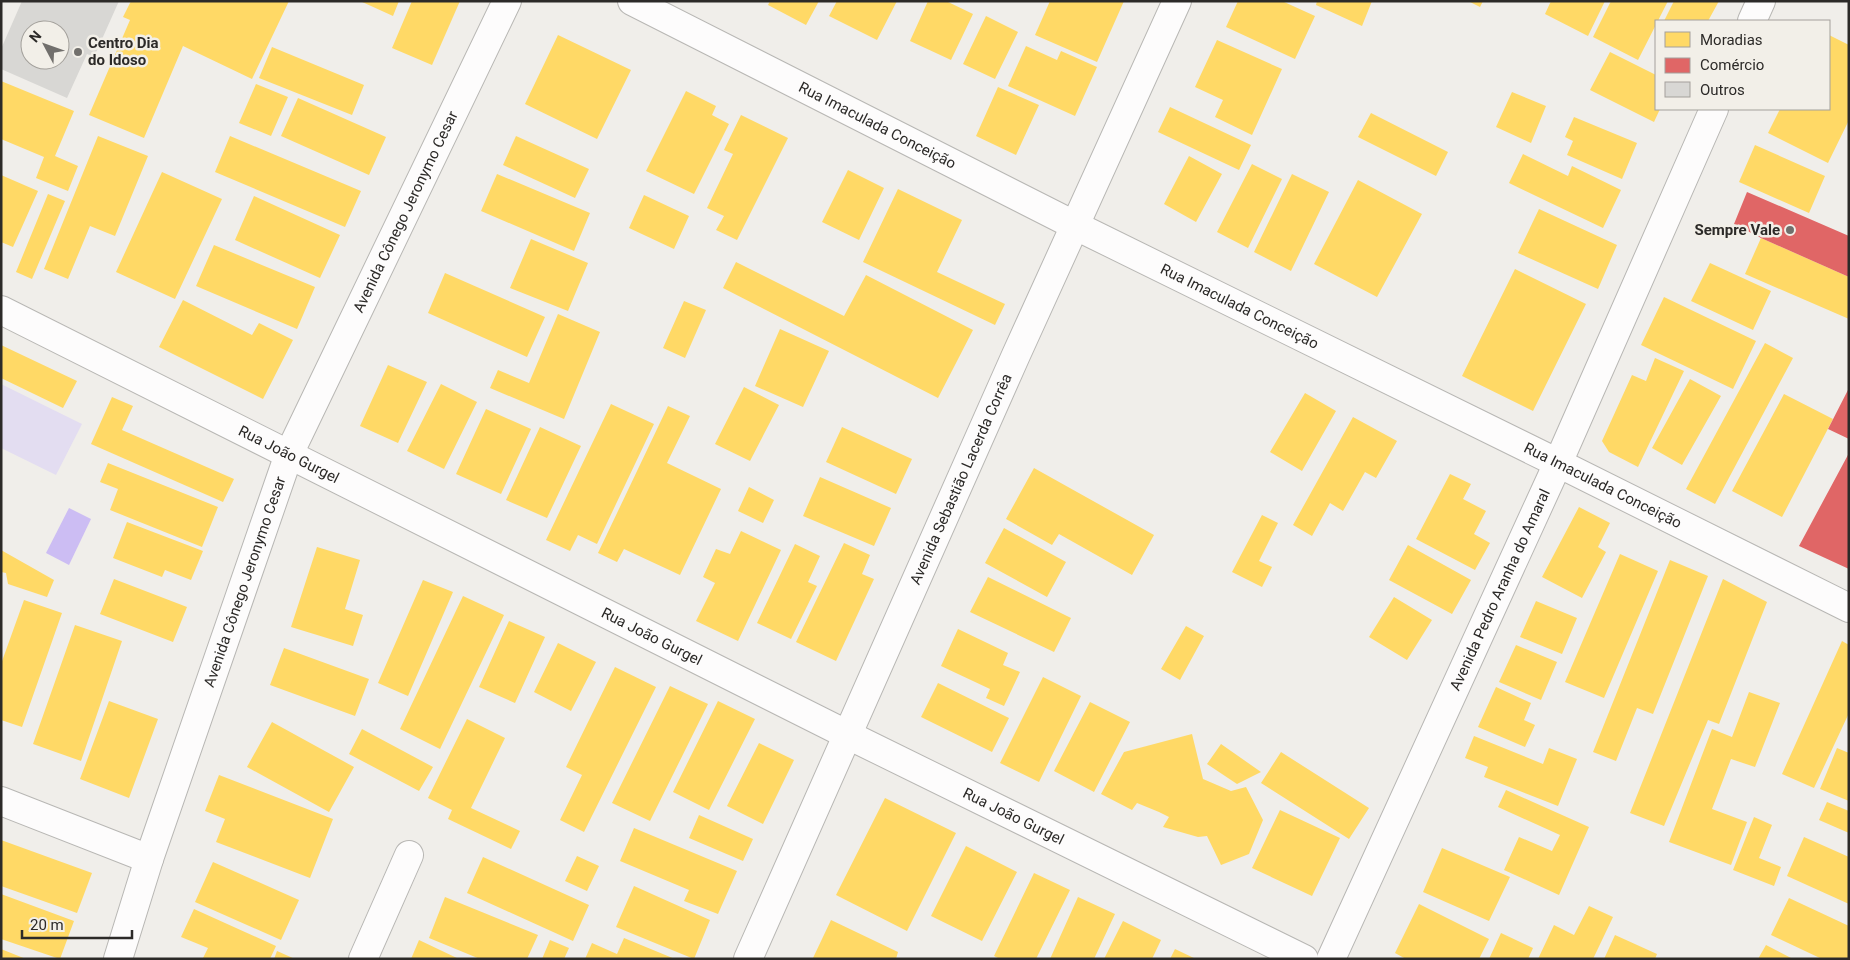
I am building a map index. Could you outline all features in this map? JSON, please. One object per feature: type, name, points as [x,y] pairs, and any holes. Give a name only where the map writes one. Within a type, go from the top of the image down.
[{"type":"street","name":"Avenida Cônego Jeronymo Cesar","points":[[118,959],[148,859],[290,454],[506,1]]},
{"type":"street","name":"Rua Imaculada Conceição","points":[[632,1],[1076,226],[1558,462],[1849,608]]},
{"type":"street","name":"Avenida Sebastião Lacerda Corrêa","points":[[748,959],[1016,355],[1177,1]]},
{"type":"street","points":[[1752,20],[1761,1]]},
{"type":"street","name":"Avenida Pedro Aranha do Amaral","points":[[1331,959],[1558,462],[1714,110]]},
{"type":"street","name":"Rua João Gurgel","points":[[1,310],[848,735],[1304,959]]},
{"type":"street","points":[[1,801],[148,859]]},
{"type":"street","points":[[363,959],[409,855]]},
{"type":"shaded area","points":[[1,384],[82,424],[56,475],[1,448]]},
{"type":"shaded area","points":[[69,508],[91,519],[69,565],[46,553]]},
{"type":"building: Moradias","points":[[131,1],[289,1],[252,79],[183,46],[144,138],[89,115],[130,20],[123,17]]},
{"type":"building: Moradias","points":[[360,1],[399,1],[393,16]]},
{"type":"building: Moradias","points":[[412,1],[460,1],[432,65],[392,48]]},
{"type":"building: Moradias","points":[[770,1],[819,1],[806,25],[768,5]]},
{"type":"building: Moradias","points":[[837,1],[897,1],[877,40],[829,16]]},
{"type":"building: Moradias","points":[[928,1],[946,1],[973,14],[951,60],[910,41]]},
{"type":"building: Moradias","points":[[1050,1],[1124,1],[1097,62],[1035,35]]},
{"type":"building: Moradias","points":[[1238,1],[1282,1],[1315,16],[1295,59],[1226,27]]},
{"type":"building: Moradias","points":[[1317,1],[1372,1],[1362,26],[1316,5]]},
{"type":"building: Moradias","points":[[1468,1],[1483,1],[1480,7]]},
{"type":"building: Moradias","points":[[1551,1],[1605,1],[1588,36],[1545,14]]},
{"type":"building: Moradias","points":[[1611,1],[1668,1],[1658,20],[1655,20],[1655,27],[1638,60],[1593,37]]},
{"type":"building: Moradias","points":[[1674,1],[1719,1],[1709,20],[1664,20]]},
{"type":"building: Moradias","points":[[986,16],[1018,32],[995,79],[963,64]]},
{"type":"building: Moradias","points":[[558,35],[631,70],[597,139],[525,104]]},
{"type":"building: Moradias","points":[[1830,36],[1849,45],[1849,120],[1828,163],[1768,133],[1780,110],[1830,110]]},
{"type":"building: Moradias","points":[[1217,40],[1282,69],[1252,135],[1215,117],[1223,100],[1195,87]]},
{"type":"building: Moradias","points":[[1026,46],[1057,60],[1061,51],[1097,67],[1075,116],[1008,86]]},
{"type":"building: Moradias","points":[[272,47],[364,85],[352,115],[259,78]]},
{"type":"building: Moradias","points":[[1610,52],[1655,74],[1655,110],[1660,110],[1654,122],[1590,90]]},
{"type":"building: Moradias","points":[[1,81],[74,111],[55,156],[78,166],[68,191],[36,178],[44,157],[1,139]]},
{"type":"building: Moradias","points":[[256,84],[288,97],[271,136],[239,123]]},
{"type":"building: Moradias","points":[[998,87],[1039,105],[1016,155],[976,136]]},
{"type":"building: Moradias","points":[[686,91],[716,106],[712,115],[729,124],[694,194],[646,171]]},
{"type":"building: Moradias","points":[[1512,92],[1546,106],[1531,143],[1496,127]]},
{"type":"building: Moradias","points":[[298,98],[386,137],[369,175],[281,136]]},
{"type":"building: Moradias","points":[[1170,107],[1251,145],[1239,170],[1158,132]]},
{"type":"building: Moradias","points":[[1371,113],[1448,152],[1436,176],[1358,137]]},
{"type":"building: Moradias","points":[[741,115],[788,138],[737,240],[716,230],[724,216],[707,208],[733,154],[724,150]]},
{"type":"building: Moradias","points":[[1574,117],[1637,143],[1622,179],[1567,155],[1573,141],[1565,137]]},
{"type":"building: Moradias","points":[[98,136],[148,156],[115,236],[90,226],[68,279],[44,269]]},
{"type":"building: Moradias","points":[[230,136],[361,191],[345,227],[215,172]]},
{"type":"building: Moradias","points":[[516,136],[589,169],[575,198],[503,165]]},
{"type":"building: Moradias","points":[[1755,145],[1825,176],[1809,213],[1739,182]]},
{"type":"building: Moradias","points":[[1523,154],[1568,176],[1572,166],[1621,190],[1603,228],[1509,183]]},
{"type":"building: Moradias","points":[[1189,156],[1222,174],[1196,222],[1164,204]]},
{"type":"building: Moradias","points":[[1252,164],[1282,179],[1248,248],[1217,232]]},
{"type":"building: Moradias","points":[[848,170],[884,188],[859,240],[822,222]]},
{"type":"building: Moradias","points":[[162,172],[222,199],[175,299],[116,272]]},
{"type":"building: Moradias","points":[[497,174],[590,213],[574,251],[481,211]]},
{"type":"building: Moradias","points":[[1292,174],[1329,192],[1291,271],[1254,252]]},
{"type":"building: Moradias","points":[[1,175],[38,191],[13,247],[1,242]]},
{"type":"building: Moradias","points":[[1358,180],[1422,214],[1377,297],[1314,264]]},
{"type":"building: Moradias","points":[[898,189],[962,220],[937,272],[1005,304],[995,325],[863,262]]},
{"type":"building: Moradias","points":[[48,194],[65,201],[32,279],[16,272]]},
{"type":"building: Moradias","points":[[644,195],[689,216],[674,249],[629,228]]},
{"type":"building: Moradias","points":[[254,196],[340,235],[320,278],[235,240]]},
{"type":"building: Moradias","points":[[1539,209],[1617,245],[1598,289],[1518,253]]},
{"type":"building: Moradias","points":[[1761,238],[1849,277],[1849,319],[1745,274]]},
{"type":"building: Moradias","points":[[531,239],[588,263],[568,311],[510,288]]},
{"type":"building: Moradias","points":[[214,245],[315,287],[297,329],[196,286]]},
{"type":"building: Moradias","points":[[736,262],[844,316],[866,275],[973,330],[938,398],[723,288]]},
{"type":"building: Moradias","points":[[1710,263],[1771,291],[1753,330],[1691,301]]},
{"type":"building: Moradias","points":[[1515,269],[1586,304],[1533,411],[1462,376]]},
{"type":"building: Moradias","points":[[445,273],[545,317],[527,357],[428,313]]},
{"type":"building: Moradias","points":[[1664,297],[1756,341],[1733,389],[1641,345]]},
{"type":"building: Moradias","points":[[183,300],[252,335],[259,323],[293,340],[263,399],[159,347]]},
{"type":"building: Moradias","points":[[684,301],[706,310],[685,358],[663,348]]},
{"type":"building: Moradias","points":[[558,314],[600,332],[564,419],[490,388],[498,370],[529,383]]},
{"type":"building: Moradias","points":[[780,329],[829,351],[803,407],[755,386]]},
{"type":"building: Moradias","points":[[1765,343],[1793,358],[1715,504],[1686,489]]},
{"type":"building: Moradias","points":[[1,345],[77,381],[63,408],[1,378]]},
{"type":"building: Moradias","points":[[1655,358],[1684,371],[1638,467],[1609,452],[1602,441],[1632,375],[1646,381]]},
{"type":"building: Moradias","points":[[388,365],[427,382],[398,443],[360,426]]},
{"type":"building: Moradias","points":[[1690,379],[1721,396],[1682,465],[1652,448]]},
{"type":"building: Moradias","points":[[441,384],[477,402],[444,469],[407,451]]},
{"type":"building: Moradias","points":[[744,387],[779,405],[750,461],[715,444]]},
{"type":"building: Moradias","points":[[1305,393],[1336,411],[1302,471],[1270,452]]},
{"type":"building: Moradias","points":[[1784,394],[1833,419],[1782,517],[1732,491]]},
{"type":"building: Moradias","points":[[112,397],[133,406],[122,430],[234,479],[223,502],[91,444]]},
{"type":"building: Moradias","points":[[611,404],[654,424],[597,544],[578,535],[570,551],[546,540]]},
{"type":"building: Moradias","points":[[668,406],[690,416],[667,463],[721,489],[680,575],[624,549],[617,562],[598,553]]},
{"type":"building: Moradias","points":[[486,409],[531,429],[501,494],[456,474]]},
{"type":"building: Moradias","points":[[1353,417],[1397,441],[1376,478],[1365,472],[1343,511],[1330,503],[1312,536],[1293,525]]},
{"type":"building: Moradias","points":[[540,427],[581,446],[547,518],[506,500]]},
{"type":"building: Moradias","points":[[842,427],[912,459],[896,494],[826,462]]},
{"type":"building: Moradias","points":[[108,463],[218,507],[202,547],[110,510],[118,489],[100,482]]},
{"type":"building: Moradias","points":[[1034,468],[1154,535],[1132,575],[1059,534],[1052,545],[1006,519]]},
{"type":"building: Moradias","points":[[1450,474],[1471,484],[1463,499],[1486,511],[1474,534],[1490,543],[1475,570],[1416,539]]},
{"type":"building: Moradias","points":[[820,477],[891,508],[874,546],[803,516]]},
{"type":"building: Moradias","points":[[749,487],[774,500],[763,523],[738,511]]},
{"type":"building: Moradias","points":[[1579,507],[1610,523],[1598,547],[1606,552],[1582,598],[1542,577]]},
{"type":"building: Moradias","points":[[1262,515],[1278,523],[1259,561],[1272,567],[1262,587],[1232,572]]},
{"type":"building: Moradias","points":[[127,522],[203,551],[191,580],[165,570],[162,577],[113,558]]},
{"type":"building: Moradias","points":[[1004,528],[1066,562],[1047,597],[985,563]]},
{"type":"building: Moradias","points":[[741,531],[781,550],[738,641],[696,621],[715,583],[703,577],[716,549],[730,554]]},
{"type":"building: Moradias","points":[[844,543],[870,555],[862,574],[874,579],[836,661],[796,642]]},
{"type":"building: Moradias","points":[[795,544],[820,556],[808,582],[817,586],[791,639],[757,623]]},
{"type":"building: Moradias","points":[[1408,545],[1471,580],[1452,614],[1389,580]]},
{"type":"building: Moradias","points":[[317,547],[360,560],[345,609],[363,615],[353,646],[291,627]]},
{"type":"building: Moradias","points":[[1,550],[54,580],[47,597],[8,584],[6,573],[1,572]]},
{"type":"building: Moradias","points":[[1620,554],[1658,571],[1604,698],[1565,682]]},
{"type":"building: Moradias","points":[[1670,560],[1708,576],[1653,714],[1637,708],[1616,761],[1593,752]]},
{"type":"building: Moradias","points":[[988,577],[1071,618],[1054,652],[970,612]]},
{"type":"building: Moradias","points":[[114,579],[187,607],[173,642],[100,614]]},
{"type":"building: Moradias","points":[[1723,579],[1767,602],[1719,724],[1708,720],[1664,826],[1630,813]]},
{"type":"building: Moradias","points":[[423,580],[453,592],[408,696],[378,683]]},
{"type":"building: Moradias","points":[[463,596],[504,615],[440,749],[400,729]]},
{"type":"building: Moradias","points":[[1394,597],[1432,620],[1407,660],[1369,637]]},
{"type":"building: Moradias","points":[[24,600],[62,613],[22,727],[1,720],[1,664]]},
{"type":"building: Moradias","points":[[1536,601],[1577,618],[1562,654],[1520,637]]},
{"type":"building: Moradias","points":[[509,621],[545,637],[515,703],[479,687]]},
{"type":"building: Moradias","points":[[75,625],[122,641],[81,761],[33,744]]},
{"type":"building: Moradias","points":[[1186,626],[1204,636],[1180,680],[1161,669]]},
{"type":"building: Moradias","points":[[958,629],[1008,653],[1003,665],[1020,672],[1004,706],[986,698],[990,689],[941,666]]},
{"type":"building: Moradias","points":[[1842,641],[1849,645],[1849,713],[1814,788],[1782,774]]},
{"type":"building: Moradias","points":[[558,643],[596,662],[571,711],[534,692]]},
{"type":"building: Moradias","points":[[1516,645],[1557,662],[1541,700],[1499,682]]},
{"type":"building: Moradias","points":[[284,648],[369,679],[355,716],[270,685]]},
{"type":"building: Moradias","points":[[615,667],[656,687],[584,832],[560,820],[582,775],[566,767]]},
{"type":"building: Moradias","points":[[1043,677],[1081,696],[1039,782],[1000,763]]},
{"type":"building: Moradias","points":[[938,683],[1009,718],[992,752],[921,717]]},
{"type":"building: Moradias","points":[[670,686],[708,704],[650,821],[612,803]]},
{"type":"building: Moradias","points":[[1496,687],[1531,703],[1524,720],[1535,725],[1525,747],[1478,727]]},
{"type":"building: Moradias","points":[[1749,692],[1780,703],[1755,767],[1731,759],[1712,809],[1747,822],[1731,865],[1669,842],[1712,729],[1732,737]]},
{"type":"building: Moradias","points":[[109,701],[158,719],[129,798],[80,779]]},
{"type":"building: Moradias","points":[[718,701],[755,719],[709,810],[673,792]]},
{"type":"building: Moradias","points":[[1090,702],[1130,722],[1094,792],[1054,771]]},
{"type":"building: Moradias","points":[[467,719],[505,738],[471,808],[520,831],[511,849],[448,819],[452,810],[428,798]]},
{"type":"building: Moradias","points":[[272,722],[354,767],[329,812],[247,767]]},
{"type":"building: Moradias","points":[[362,729],[433,767],[419,791],[349,754]]},
{"type":"building: Moradias","points":[[1192,734],[1203,779],[1231,791],[1246,787],[1263,820],[1249,854],[1221,865],[1207,836],[1198,837],[1163,827],[1169,817],[1137,803],[1132,810],[1101,794],[1124,752]]},
{"type":"building: Moradias","points":[[1474,736],[1543,764],[1549,748],[1577,759],[1558,806],[1484,777],[1488,767],[1465,758]]},
{"type":"building: Moradias","points":[[759,743],[794,760],[763,824],[727,806]]},
{"type":"building: Moradias","points":[[1221,744],[1261,772],[1237,784],[1207,764]]},
{"type":"building: Moradias","points":[[1837,748],[1849,753],[1849,801],[1820,789]]},
{"type":"building: Moradias","points":[[1281,752],[1369,808],[1349,839],[1261,783]]},
{"type":"building: Moradias","points":[[219,775],[333,819],[310,878],[216,842],[225,819],[205,811]]},
{"type":"building: Moradias","points":[[1506,790],[1589,827],[1559,895],[1504,870],[1519,837],[1552,851],[1560,835],[1498,807]]},
{"type":"building: Moradias","points":[[885,798],[956,833],[907,931],[836,895]]},
{"type":"building: Moradias","points":[[1827,802],[1849,811],[1849,833],[1819,820]]},
{"type":"building: Moradias","points":[[1280,810],[1340,838],[1312,896],[1252,868]]},
{"type":"building: Moradias","points":[[699,815],[753,839],[743,861],[689,838]]},
{"type":"building: Moradias","points":[[1754,817],[1772,825],[1759,858],[1781,867],[1774,886],[1733,870]]},
{"type":"building: Moradias","points":[[634,828],[737,871],[718,914],[684,901],[689,890],[620,861]]},
{"type":"building: Moradias","points":[[1804,837],[1849,857],[1849,904],[1787,876]]},
{"type":"building: Moradias","points":[[1,840],[92,873],[77,913],[1,886]]},
{"type":"building: Moradias","points":[[966,846],[1017,872],[982,941],[931,916]]},
{"type":"building: Moradias","points":[[1442,848],[1510,877],[1489,921],[1423,892]]},
{"type":"building: Moradias","points":[[577,856],[599,866],[587,891],[565,881]]},
{"type":"building: Moradias","points":[[483,857],[589,905],[573,941],[467,893]]},
{"type":"building: Moradias","points":[[213,862],[299,900],[281,940],[195,902]]},
{"type":"building: Moradias","points":[[1034,873],[1070,890],[1036,959],[1000,959],[994,956]]},
{"type":"building: Moradias","points":[[634,886],[710,920],[694,959],[616,927]]},
{"type":"building: Moradias","points":[[1,894],[74,921],[60,959],[1,939]]},
{"type":"building: Moradias","points":[[445,897],[538,935],[527,959],[480,959],[429,938]]},
{"type":"building: Moradias","points":[[1078,897],[1115,914],[1094,959],[1050,959]]},
{"type":"building: Moradias","points":[[1789,898],[1849,926],[1849,959],[1822,959],[1771,935]]},
{"type":"building: Moradias","points":[[1419,904],[1489,939],[1479,959],[1406,959],[1395,953]]},
{"type":"building: Moradias","points":[[1589,906],[1613,917],[1593,959],[1538,959],[1554,925],[1574,935]]},
{"type":"building: Moradias","points":[[194,909],[276,946],[270,959],[203,958],[208,948],[181,937]]},
{"type":"building: Moradias","points":[[831,920],[898,952],[896,959],[813,958]]},
{"type":"building: Moradias","points":[[1123,921],[1161,940],[1152,959],[1104,959]]},
{"type":"building: Moradias","points":[[1501,933],[1533,948],[1528,959],[1489,959]]},
{"type":"building: Moradias","points":[[1615,935],[1657,954],[1655,959],[1604,959]]},
{"type":"building: Moradias","points":[[624,938],[675,959],[585,959],[592,943],[617,954]]},
{"type":"building: Moradias","points":[[419,940],[459,959],[411,959]]},
{"type":"building: Moradias","points":[[550,940],[569,948],[564,959],[542,959]]},
{"type":"building: Moradias","points":[[1766,945],[1793,959],[1758,959]]},
{"type":"building: Moradias","points":[[1,949],[26,959],[1,959]]},
{"type":"building: Moradias","points":[[1175,949],[1196,959],[1170,959]]},
{"type":"building: Moradias","points":[[277,951],[295,959],[274,959]]},
{"type":"building: Comércio","name":"Sempre Vale","points":[[1747,192],[1849,236],[1849,277],[1734,224]]},
{"type":"building: Comércio","points":[[1849,388],[1849,439],[1828,429]]},
{"type":"building: Comércio","points":[[1849,453],[1849,569],[1799,546]]},
{"type":"building: Outros","name":"Centro Dia do Idoso","points":[[22,1],[119,1],[94,57],[87,54],[67,98],[1,69],[1,49]]},
{"type":"place","name":"Centro Dia do Idoso","points":[[78,52]]},
{"type":"place","name":"Sempre Vale","points":[[1790,230]]}]
